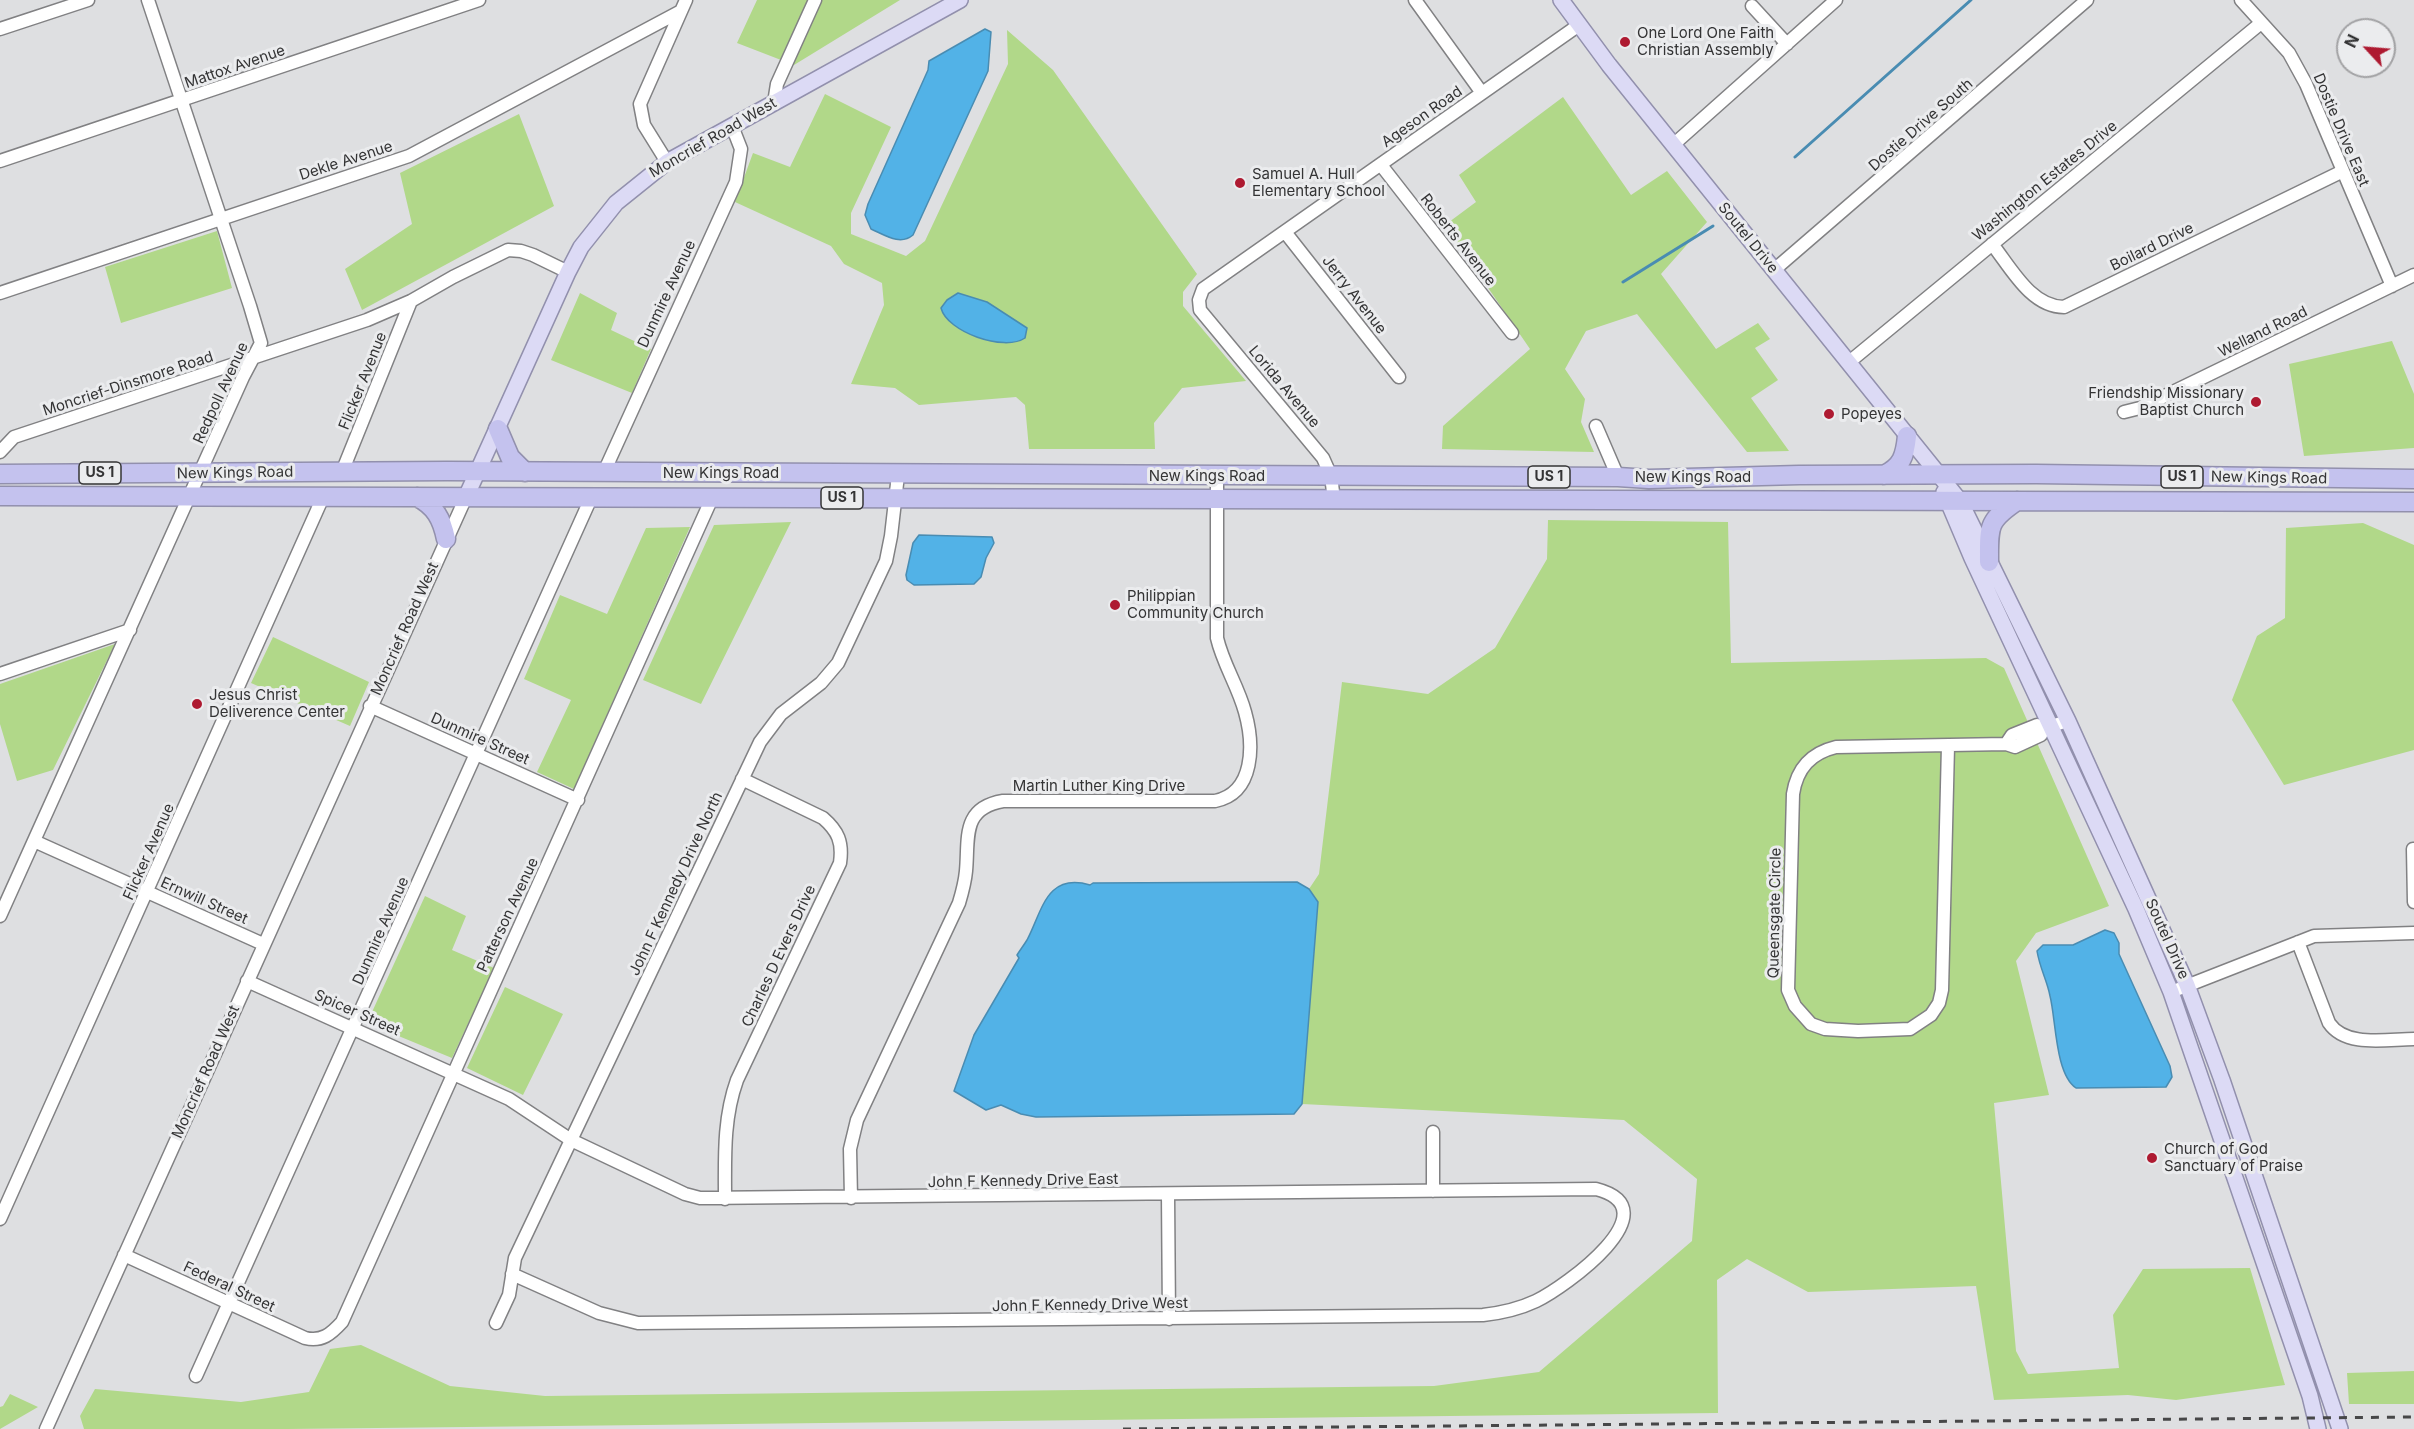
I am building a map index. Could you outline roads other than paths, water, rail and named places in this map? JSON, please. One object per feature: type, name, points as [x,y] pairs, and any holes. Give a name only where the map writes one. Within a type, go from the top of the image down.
[{"type":"highway","points":[[498,429],[510,457],[525,472]]},
{"type":"highway","points":[[1884,475],[1901,463],[1906,451],[1907,436]]},
{"type":"highway","name":"New Kings Road","points":[[0,474],[479,471],[1650,479],[1884,475],[2414,479]]},
{"type":"highway","name":"New Kings Road","points":[[0,496],[2414,503]]},
{"type":"highway","points":[[417,497],[428,502],[436,511],[443,525],[446,539]]},
{"type":"highway","points":[[1989,562],[1989,531],[1994,519],[2018,501]]},
{"type":"main road","name":"Moncrief Road West","points":[[466,497],[568,272],[587,239],[616,203],[667,162],[960,0]]},
{"type":"main road","name":"Soutel Drive","points":[[1561,0],[1673,145],[1938,475],[1989,562],[2068,721],[2187,985],[2222,1080],[2340,1429]]},
{"type":"main road","name":"Soutel Drive","points":[[1953,501],[2048,727],[2136,909],[2171,992],[2310,1395],[2318,1429]]},
{"type":"street","points":[[0,29],[88,0]]},
{"type":"street","name":"Redpoll Avenue","points":[[0,916],[200,473],[261,344],[148,0]]},
{"type":"street","name":"Mattox Avenue","points":[[0,161],[479,0]]},
{"type":"street","points":[[774,103],[777,84],[815,0]]},
{"type":"street","points":[[1415,0],[1482,93]]},
{"type":"street","points":[[1673,145],[1836,0]]},
{"type":"street","name":"Dostie Drive South","points":[[1773,270],[1948,122],[2087,0]]},
{"type":"street","name":"Dostie Drive East","points":[[2241,0],[2289,53],[2306,84],[2392,286]]},
{"type":"street","points":[[667,162],[644,125],[640,104],[684,5]]},
{"type":"street","name":"Dekle Avenue","points":[[0,293],[424,149],[684,5]]},
{"type":"street","points":[[1752,6],[1787,44]]},
{"type":"street","name":"Washington Estates Drive","points":[[1848,363],[2261,23]]},
{"type":"street","name":"Ageson Road","points":[[1199,300],[1203,289],[1579,26]]},
{"type":"street","name":"Dunmire Avenue","points":[[604,472],[736,182],[741,149],[732,126]]},
{"type":"street","name":"Roberts Avenue","points":[[1381,165],[1512,333]]},
{"type":"street","name":"Boilard Drive","points":[[1992,244],[2040,302],[2052,307],[2064,307],[2343,171]]},
{"type":"street","name":"Jerry Avenue","points":[[1285,232],[1399,377]]},
{"type":"street","name":"Moncrief-Dinsmore Road","points":[[0,452],[14,437],[367,320],[411,301],[508,250],[521,250],[568,272]]},
{"type":"street","name":"Welland Road","points":[[2124,412],[2140,408],[2414,275]]},
{"type":"street","name":"Lorida Avenue","points":[[1199,300],[1200,310],[1323,458],[1331,476],[1334,500]]},
{"type":"street","name":"Flicker Avenue","points":[[342,472],[411,301]]},
{"type":"street","points":[[1596,426],[1618,477]]},
{"type":"street","name":"John F Kennedy Drive North","points":[[496,1323],[509,1295],[515,1258],[742,779],[770,727],[781,714],[821,683],[838,663],[886,561],[898,475]]},
{"type":"street","name":"Martin Luther King Drive","points":[[851,1198],[850,1149],[857,1120],[959,903],[966,871],[967,836],[974,816],[982,808],[1003,801],[1215,801],[1231,795],[1245,780],[1248,769],[1247,718],[1240,696],[1220,653],[1217,638],[1217,476]]},
{"type":"street","points":[[1644,500],[1650,479]]},
{"type":"street","points":[[2276,479],[2278,502]]},
{"type":"street","name":"Flicker Avenue","points":[[0,1219],[323,497]]},
{"type":"street","name":"Moncrief Road West","points":[[46,1429],[466,497]]},
{"type":"street","name":"Dunmire Avenue","points":[[196,1376],[591,498]]},
{"type":"street","name":"Patterson Avenue","points":[[324,1338],[342,1322],[712,498]]},
{"type":"street","points":[[0,674],[130,630]]},
{"type":"street","name":"Dunmire Street","points":[[370,706],[578,800]]},
{"type":"street","points":[[2048,727],[2068,721]]},
{"type":"street","name":"Queensgate Circle","points":[[1948,746],[1942,990],[1939,1003],[1931,1015],[1910,1029],[1825,1029],[1811,1024],[1795,1006],[1788,990],[1793,794],[1795,781],[1800,771],[1812,756],[1836,747],[2006,744],[2015,747],[2041,735],[2048,727]]},
{"type":"street","name":"Charles D Evers Drive","points":[[725,1199],[725,1132],[731,1097],[840,862],[842,851],[840,838],[833,826],[823,818],[742,779]]},
{"type":"street","name":"Ernwill Street","points":[[34,841],[263,944]]},
{"type":"street","points":[[2413,849],[2414,902]]},
{"type":"street","points":[[2171,992],[2321,935],[2414,933]]},
{"type":"street","points":[[2298,942],[2329,1023],[2338,1034],[2351,1039],[2414,1039]]},
{"type":"street","name":"Spicer Street","points":[[247,981],[454,1073]]},
{"type":"street","name":"John F Kennedy Drive East","points":[[454,1073],[509,1099],[572,1140],[693,1197],[851,1198],[1596,1189],[1613,1196],[1619,1203]]},
{"type":"street","points":[[1433,1191],[1434,1132]]},
{"type":"street","points":[[1168,1194],[1169,1319]]},
{"type":"street","name":"John F Kennedy Drive West","points":[[512,1274],[599,1313],[638,1323],[1483,1315],[1510,1311],[1534,1302],[1568,1282],[1611,1242],[1622,1228],[1624,1220],[1619,1203]]},
{"type":"street","name":"Federal Street","points":[[124,1255],[305,1338],[314,1340],[324,1338]]},
{"type":"water","points":[[985,29],[991,32],[988,71],[913,235],[898,240],[871,229],[865,215],[868,204],[928,70],[929,61]]},
{"type":"water","points":[[958,293],[987,302],[1027,328],[1025,338],[1016,342],[991,341],[965,332],[954,325],[945,317],[941,308],[947,300]]},
{"type":"water","points":[[919,535],[992,537],[994,543],[986,558],[981,577],[974,584],[914,585],[907,580],[906,575],[913,543]]},
{"type":"water","points":[[1075,882],[1090,885],[1093,883],[1297,882],[1309,889],[1318,902],[1302,1104],[1294,1114],[1036,1117],[1021,1114],[1001,1105],[986,1110],[954,1091],[974,1035],[1019,958],[1017,955],[1027,940],[1042,907],[1055,889]]},
{"type":"water","points":[[2105,930],[2114,933],[2119,943],[2119,954],[2170,1066],[2172,1077],[2166,1087],[2076,1088],[2064,1071],[2057,1045],[2049,990],[2037,951],[2043,945],[2073,945]]},
{"type":"waterway","points":[[1795,157],[1971,0]]},
{"type":"waterway","points":[[1623,282],[1713,226]]},
{"type":"railway","points":[[1123,1429],[2414,1417]]},
{"type":"place","name":"One Lord One Faith Christian Assembly","points":[[1625,42]]},
{"type":"place","name":"Samuel A. Hull Elementary School","points":[[1240,183]]},
{"type":"place","name":"Friendship Missionary Baptist Church","points":[[2256,402]]},
{"type":"place","name":"Popeyes","points":[[1829,414]]},
{"type":"place","name":"Philippian Community Church","points":[[1115,605]]},
{"type":"place","name":"Jesus Christ Deliverence Center","points":[[197,704]]},
{"type":"place","name":"Church of God Sanctuary of Praise","points":[[2152,1158]]}]
